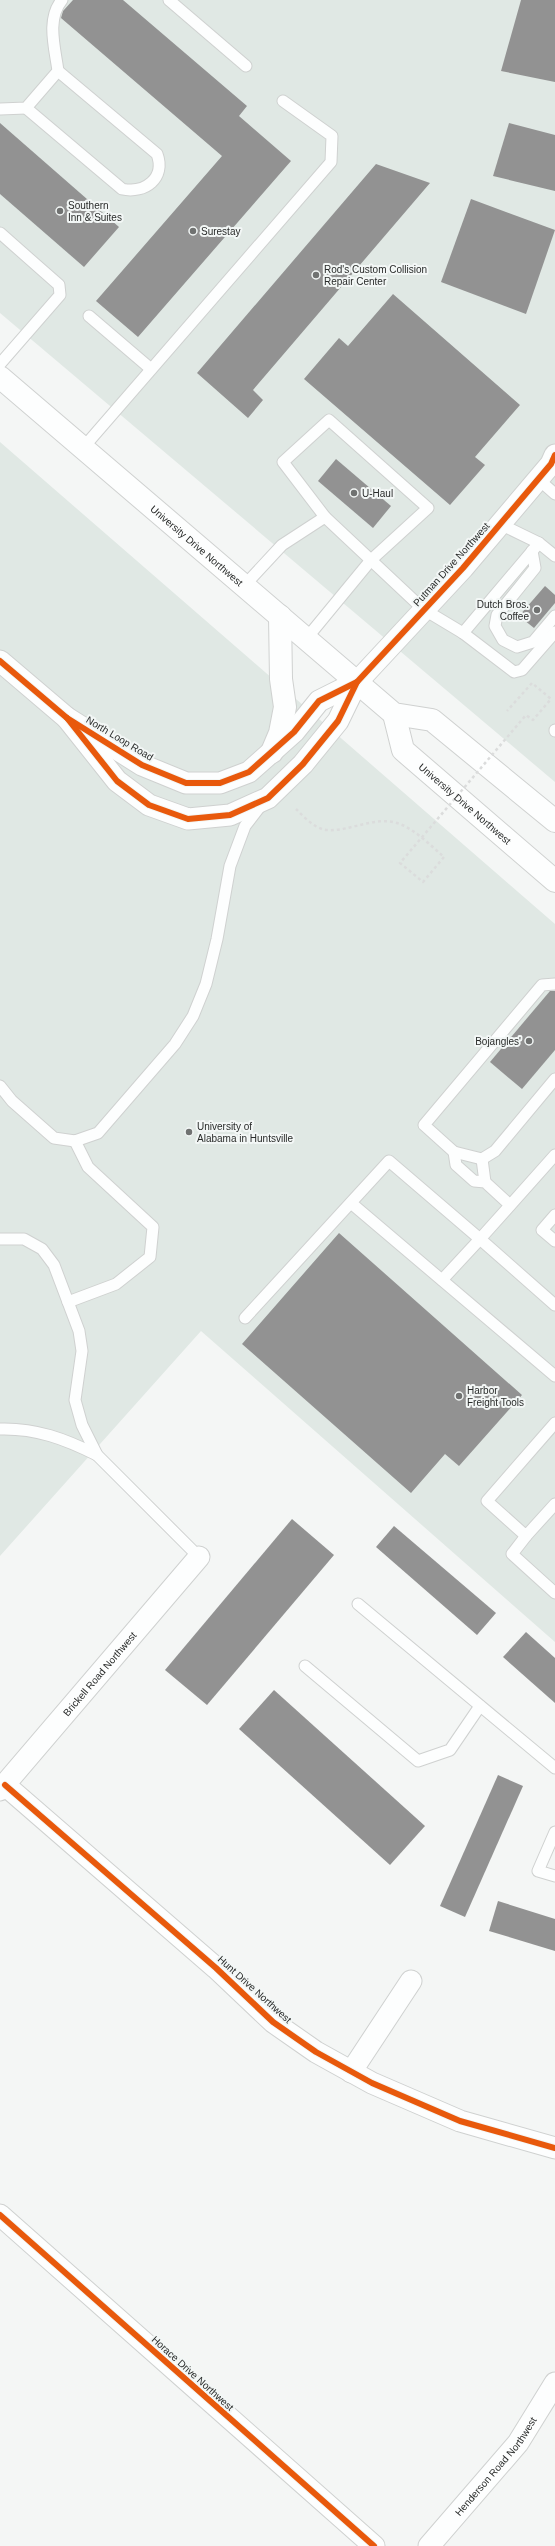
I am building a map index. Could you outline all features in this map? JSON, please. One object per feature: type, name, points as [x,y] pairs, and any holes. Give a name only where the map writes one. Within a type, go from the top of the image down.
[{"type":"highway","name":"University Drive Northwest","points":[[0,377],[394,714],[403,750],[555,881]]},
{"type":"highway","points":[[0,392],[102,464]]},
{"type":"highway","points":[[272,752],[280,733],[285,707],[281,679],[280,616]]},
{"type":"highway","points":[[394,714],[432,720],[555,821]]},
{"type":"street","name":"Putman Drive Northwest","points":[[357,682],[423,609],[463,568],[538,479],[555,455]]},
{"type":"street","name":"North Loop Road","points":[[0,661],[67,718],[142,765],[186,783],[220,783],[249,772],[294,732],[319,701],[357,682]]},
{"type":"street","name":"North Loop Road","points":[[67,718],[117,780],[149,805],[188,818],[230,815],[268,798],[303,764],[338,721],[357,682]]},
{"type":"street","name":"Brickell Road Northwest","points":[[2,1788],[199,1557]]},
{"type":"street","name":"Hunt Drive Northwest","points":[[2,1788],[216,1968],[273,2022],[316,2052],[372,2084],[460,2121],[555,2148]]},
{"type":"street","points":[[351,2072],[411,1981]]},
{"type":"street","name":"Horace Drive Northwest","points":[[0,2215],[374,2546]]},
{"type":"street","name":"Henderson Road Northwest","points":[[429,2546],[518,2443],[555,2383]]},
{"type":"lane","points":[[0,109],[26,108],[122,189],[132,191],[143,190],[158,173],[161,164],[157,154],[58,71],[52,21],[55,8],[62,0]]},
{"type":"lane","points":[[169,0],[246,66]]},
{"type":"lane","points":[[26,108],[58,71]]},
{"type":"lane","points":[[83,448],[331,162],[332,136],[283,101]]},
{"type":"lane","points":[[0,233],[59,285],[60,295],[0,364]]},
{"type":"lane","points":[[89,316],[151,369]]},
{"type":"lane","points":[[306,639],[371,560],[428,508],[329,420],[283,462],[325,517],[371,560],[423,609],[463,633],[514,672],[522,670],[555,632]]},
{"type":"lane","points":[[538,479],[555,494]]},
{"type":"lane","points":[[244,586],[282,545],[325,517]]},
{"type":"lane","points":[[500,524],[535,547],[555,556]]},
{"type":"lane","points":[[535,547],[535,568],[497,615],[495,626],[503,640],[517,646],[533,642],[555,616]]},
{"type":"lane","points":[[463,633],[535,547]]},
{"type":"lane","points":[[0,1086],[12,1101],[54,1138],[76,1142],[98,1133],[175,1044],[193,1016],[208,977],[230,866],[245,826],[268,798]]},
{"type":"lane","points":[[555,984],[542,985],[424,1125],[454,1152],[482,1159],[495,1151],[555,1080]]},
{"type":"lane","points":[[68,1302],[116,1284],[150,1256],[153,1227],[88,1167],[76,1142]]},
{"type":"lane","points":[[454,1152],[456,1165],[474,1181],[485,1182],[510,1204]]},
{"type":"lane","points":[[442,1280],[555,1155]]},
{"type":"lane","points":[[482,1159],[485,1182]]},
{"type":"lane","points":[[244,1318],[351,1204],[388,1161],[555,1305]]},
{"type":"lane","points":[[351,1204],[555,1376]]},
{"type":"lane","points":[[555,1215],[542,1230],[555,1241]]},
{"type":"lane","points":[[0,1239],[24,1239],[42,1249],[54,1265],[79,1331],[82,1351],[75,1400],[82,1425],[97,1455],[199,1557]]},
{"type":"lane","points":[[526,1536],[487,1502],[555,1422]]},
{"type":"lane","points":[[0,1429],[20,1428],[59,1436],[97,1455]]},
{"type":"lane","points":[[555,1504],[512,1554],[555,1593]]},
{"type":"lane","points":[[358,1604],[555,1768]]},
{"type":"lane","points":[[305,1666],[418,1761],[450,1750],[480,1706]]},
{"type":"lane","points":[[555,1832],[538,1871],[555,1876]]},
{"type":"path","points":[[296,809],[311,823],[326,830],[384,822],[397,823],[415,832],[444,857],[424,882],[400,863],[526,715],[533,720],[551,698],[532,683],[507,711]]},
{"type":"shaded area","points":[[0,0],[555,0],[555,782],[0,313]]},
{"type":"shaded area","name":"University of Alabama in Huntsville","points":[[0,442],[555,924],[555,1642],[201,1331],[0,1556]]},
{"type":"building","points":[[73,0],[123,0],[247,106],[239,116],[291,161],[138,337],[96,301],[222,156],[61,18],[63,11]]},
{"type":"building","points":[[521,0],[555,0],[555,82],[501,71]]},
{"type":"building","name":"Southern Inn & Suites","points":[[0,123],[119,227],[84,267],[0,194]]},
{"type":"building","points":[[509,123],[555,135],[555,191],[493,176]]},
{"type":"building","name":"Rod's Custom Collision Repair Center","points":[[376,164],[430,183],[253,390],[263,400],[248,418],[197,373]]},
{"type":"building","points":[[471,199],[555,230],[526,314],[441,282]]},
{"type":"building","points":[[393,294],[520,405],[475,457],[485,465],[450,505],[304,379],[339,338],[348,346]]},
{"type":"building","name":"U-Haul","points":[[336,459],[391,506],[373,528],[318,481]]},
{"type":"building","name":"Dutch Bros. Coffee","points":[[545,586],[555,595],[555,603],[534,628],[519,616]]},
{"type":"building","points":[[550,991],[555,991],[555,1050],[522,1089],[490,1062]]},
{"type":"building","points":[[339,1233],[522,1395],[459,1466],[445,1454],[411,1493],[242,1344]]},
{"type":"building","points":[[292,1519],[334,1555],[207,1705],[165,1670]]},
{"type":"building","points":[[394,1526],[496,1613],[477,1635],[376,1547]]},
{"type":"building","points":[[526,1632],[555,1658],[555,1703],[503,1657]]},
{"type":"building","points":[[274,1690],[425,1826],[390,1865],[239,1729]]},
{"type":"building","points":[[498,1775],[523,1786],[465,1917],[440,1906]]},
{"type":"building","points":[[498,1901],[555,1919],[555,1951],[489,1931]]},
{"type":"cycle path","points":[[67,718],[117,781],[149,805],[188,819],[230,815],[268,798],[303,764],[338,721],[357,682],[463,568],[551,464],[555,455]]},
{"type":"cycle path","points":[[0,661],[67,718],[142,765],[186,783],[220,783],[249,772],[294,732],[319,701],[357,682]]},
{"type":"cycle path","points":[[5,1785],[216,1968],[273,2022],[316,2052],[372,2083],[460,2121],[555,2148]]},
{"type":"cycle path","points":[[0,2215],[374,2546]]},
{"type":"place","name":"Southern Inn & Suites","points":[[60,211]]},
{"type":"place","name":"Surestay","points":[[193,231]]},
{"type":"place","name":"Rod's Custom Collision Repair Center","points":[[316,275]]},
{"type":"place","name":"U-Haul","points":[[354,493]]},
{"type":"place","name":"Dutch Bros. Coffee","points":[[537,610]]},
{"type":"place","name":"Bojangles'","points":[[529,1041]]},
{"type":"place","name":"University of Alabama in Huntsville","points":[[189,1132]]},
{"type":"place","name":"Harbor Freight Tools","points":[[459,1396]]}]
